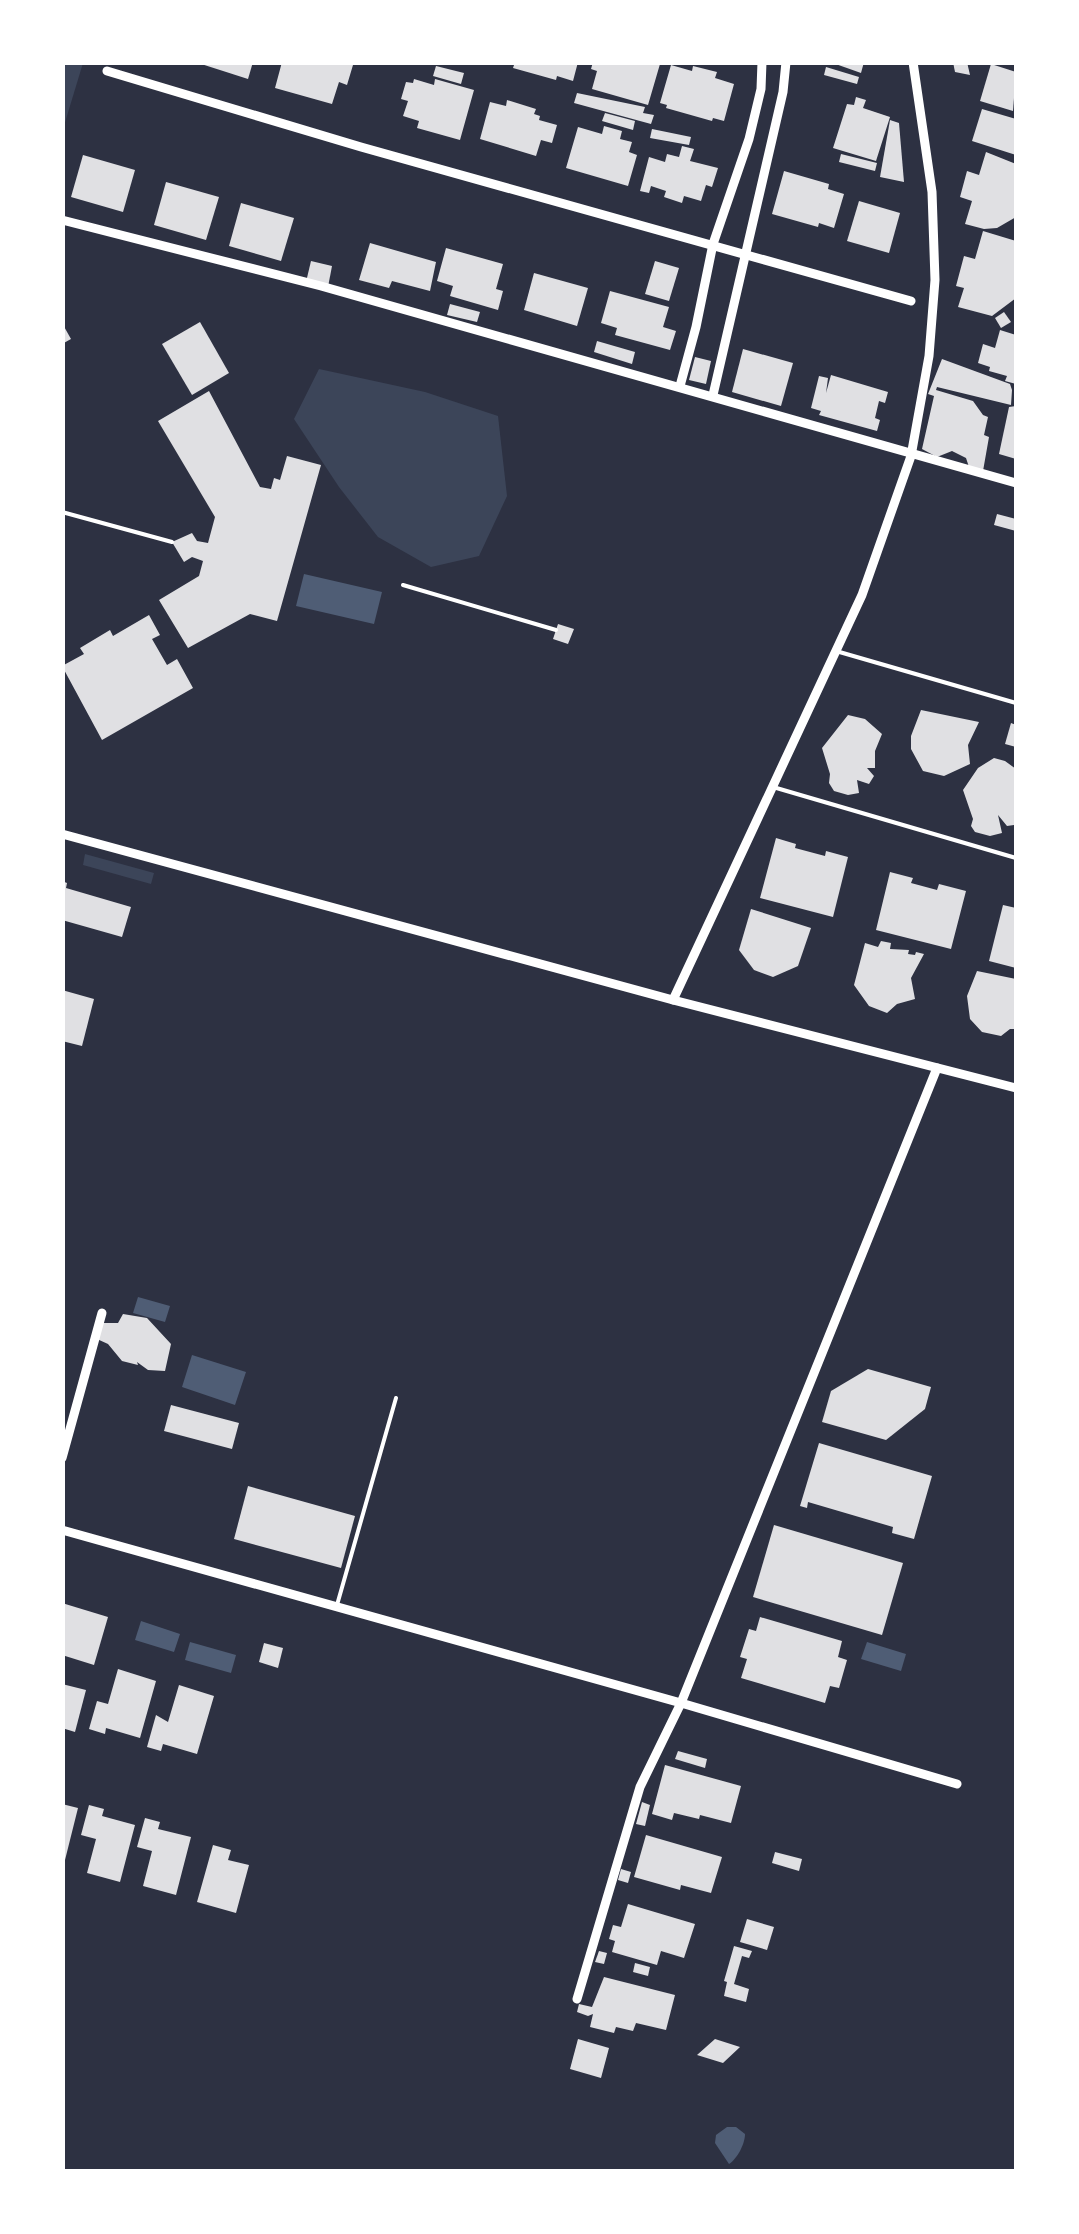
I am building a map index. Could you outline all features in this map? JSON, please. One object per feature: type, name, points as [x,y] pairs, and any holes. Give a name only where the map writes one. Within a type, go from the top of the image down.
[{"type":"street","points":[[680,386],[713,244],[749,139],[761,89],[762,62]]},
{"type":"street","points":[[713,395],[783,92],[786,62]]},
{"type":"street","points":[[673,1000],[862,595],[911,456],[920,389],[929,356],[935,280],[932,192],[913,62]]},
{"type":"street","points":[[106,71],[911,302]]},
{"type":"street","points":[[62,220],[321,286],[1016,483]]},
{"type":"street","points":[[62,834],[673,1000],[1016,1088]]},
{"type":"street","points":[[577,1999],[640,1786],[681,1703],[937,1068]]},
{"type":"street","points":[[62,1458],[102,1312]]},
{"type":"street","points":[[62,1530],[957,1784]]},
{"type":"lane","points":[[836,651],[1016,703]]},
{"type":"lane","points":[[773,787],[1016,858]]},
{"type":"lane","points":[[336,1607],[396,1398]]},
{"type":"path","points":[[62,512],[172,542]]},
{"type":"path","points":[[403,585],[556,630]]},
{"type":"shaded area","points":[[62,63],[83,63],[63,129]]},
{"type":"shaded area","points":[[319,369],[425,392],[498,416],[507,496],[479,556],[431,567],[378,537],[294,419]]},
{"type":"shaded area","points":[[304,574],[382,592],[374,624],[296,606]]},
{"type":"shaded area","points":[[85,854],[154,873],[151,884],[83,865]]},
{"type":"shaded area","points":[[138,1297],[170,1306],[165,1322],[133,1313]]},
{"type":"shaded area","points":[[192,1355],[246,1372],[235,1405],[182,1387]]},
{"type":"shaded area","points":[[141,1621],[180,1634],[174,1652],[135,1640]]},
{"type":"shaded area","points":[[190,1642],[236,1655],[231,1673],[185,1660]]},
{"type":"shaded area","points":[[867,1642],[906,1654],[901,1671],[861,1659]]},
{"type":"shaded area","points":[[727,2127],[736,2127],[745,2134],[740,2151],[729,2164],[715,2143],[716,2135]]},
{"type":"building","points":[[195,62],[253,62],[248,79]]},
{"type":"building","points":[[282,62],[353,65],[347,85],[339,82],[332,104],[275,88]]},
{"type":"building","points":[[515,62],[578,62],[573,81],[513,68]]},
{"type":"building","points":[[593,62],[660,64],[648,105],[592,89],[597,71],[591,69]]},
{"type":"building","points":[[830,62],[864,62],[861,73]]},
{"type":"building","points":[[953,62],[967,62],[970,75],[955,72]]},
{"type":"building","points":[[991,64],[1016,72],[1013,111],[980,101]]},
{"type":"building","points":[[671,65],[717,72],[715,78],[734,84],[724,121],[712,121],[660,103]]},
{"type":"building","points":[[436,66],[464,73],[461,84],[433,76]]},
{"type":"building","points":[[826,67],[859,77],[857,84],[824,75]]},
{"type":"building","points":[[414,79],[434,85],[435,79],[474,90],[460,140],[417,128],[419,121],[403,116],[408,101],[401,99],[406,82],[413,83]]},
{"type":"building","points":[[577,93],[645,107],[643,113],[654,115],[651,124],[574,103]]},
{"type":"building","points":[[856,97],[866,100],[863,108],[890,117],[876,161],[833,148],[847,104],[854,105]]},
{"type":"building","points":[[507,100],[536,109],[534,114],[540,116],[539,120],[557,125],[552,143],[541,140],[536,156],[480,139],[490,102],[506,106]]},
{"type":"building","points":[[982,109],[1016,119],[1016,155],[972,141]]},
{"type":"building","points":[[605,113],[635,121],[633,130],[602,121]]},
{"type":"building","points":[[890,120],[899,123],[904,182],[880,177]]},
{"type":"building","points":[[604,126],[622,131],[620,139],[632,142],[629,152],[637,155],[628,186],[566,168],[578,127],[602,134]]},
{"type":"building","points":[[652,129],[691,137],[689,145],[650,138]]},
{"type":"building","points":[[682,146],[694,149],[690,161],[718,168],[712,187],[706,185],[701,201],[684,196],[682,203],[664,197],[666,191],[651,186],[649,193],[640,191],[649,157],[665,162],[667,154],[679,157]]},
{"type":"building","points":[[986,152],[1016,164],[1016,217],[997,228],[984,229],[965,224],[972,201],[960,197],[967,171],[979,175]]},
{"type":"building","points":[[841,154],[877,163],[875,171],[839,162]]},
{"type":"building","points":[[83,155],[135,170],[123,212],[71,197]]},
{"type":"building","points":[[784,171],[829,184],[828,189],[844,194],[834,228],[772,214]]},
{"type":"building","points":[[166,182],[219,197],[206,240],[154,225]]},
{"type":"building","points":[[859,201],[900,213],[889,253],[847,241]]},
{"type":"building","points":[[241,203],[294,218],[281,261],[229,246]]},
{"type":"building","points":[[983,231],[1016,241],[1016,298],[992,316],[958,307],[964,288],[956,286],[964,256],[975,259]]},
{"type":"building","points":[[370,243],[436,262],[430,291],[392,281],[389,288],[359,280]]},
{"type":"building","points":[[446,248],[503,264],[496,289],[503,291],[498,310],[450,296],[453,286],[437,281]]},
{"type":"building","points":[[311,261],[332,266],[328,287],[306,282]]},
{"type":"building","points":[[655,261],[679,268],[669,301],[645,294]]},
{"type":"building","points":[[534,273],[588,288],[577,326],[524,310]]},
{"type":"building","points":[[610,291],[669,307],[663,327],[676,331],[670,350],[615,335],[617,328],[601,323]]},
{"type":"building","points":[[450,304],[480,312],[477,322],[447,315]]},
{"type":"building","points":[[1004,312],[1011,322],[1001,328],[995,318]]},
{"type":"building","points":[[200,322],[229,373],[192,395],[162,344]]},
{"type":"building","points":[[62,323],[71,339],[62,344]]},
{"type":"building","points":[[1000,330],[1016,335],[1016,384],[978,363],[983,344],[995,348]]},
{"type":"building","points":[[597,341],[635,352],[632,364],[594,352]]},
{"type":"building","points":[[743,349],[793,363],[781,406],[732,392]]},
{"type":"building","points":[[695,357],[711,361],[706,384],[689,380]]},
{"type":"building","points":[[942,359],[1010,384],[1011,405],[937,387],[936,390],[973,401],[988,417],[983,471],[969,467],[966,458],[952,451],[937,457],[922,449],[934,396],[928,394]]},
{"type":"building","points":[[831,375],[888,392],[885,403],[879,401],[877,431],[819,415],[821,411],[811,408],[819,376],[828,378],[826,393]]},
{"type":"building","points":[[209,391],[260,487],[271,489],[274,478],[280,480],[287,456],[321,465],[277,621],[250,614],[188,648],[159,600],[199,576],[203,561],[192,557],[184,562],[172,542],[192,533],[197,541],[208,543],[215,517],[158,421]]},
{"type":"building","points":[[1016,406],[1016,459],[999,454],[1009,407]]},
{"type":"building","points":[[997,514],[1016,519],[1016,531],[994,525]]},
{"type":"building","points":[[149,615],[160,635],[152,639],[167,665],[177,659],[193,688],[102,740],[62,666],[84,654],[80,648],[110,630],[113,636]]},
{"type":"building","points":[[558,624],[574,629],[568,644],[553,639]]},
{"type":"building","points":[[921,710],[979,722],[968,745],[970,764],[944,776],[923,771],[911,749],[911,736]]},
{"type":"building","points":[[848,715],[865,719],[882,734],[875,751],[875,768],[867,768],[874,776],[869,784],[857,780],[859,793],[848,795],[834,791],[829,783],[822,748]]},
{"type":"building","points":[[1011,723],[1016,725],[1016,747],[1005,744]]},
{"type":"building","points":[[994,758],[1016,769],[1016,812],[1014,825],[1007,826],[998,815],[1002,833],[990,836],[975,832],[971,826],[973,819],[963,790],[978,768]]},
{"type":"building","points":[[776,838],[825,856],[826,851],[848,857],[833,917],[760,898]]},
{"type":"building","points":[[890,872],[937,890],[939,884],[966,891],[951,949],[876,930]]},
{"type":"building","points":[[62,881],[67,883],[66,888],[131,907],[122,937],[62,920]]},
{"type":"building","points":[[1003,905],[1016,908],[1016,968],[989,961]]},
{"type":"building","points":[[751,909],[811,928],[798,966],[773,977],[754,970],[739,950]]},
{"type":"building","points":[[881,941],[891,943],[890,949],[924,954],[911,978],[915,999],[897,1004],[887,1013],[869,1006],[854,985],[865,943],[878,947]]},
{"type":"building","points":[[977,971],[1016,979],[1016,1029],[1001,1036],[982,1032],[970,1019],[967,996]]},
{"type":"building","points":[[62,990],[94,999],[82,1046],[62,1041]]},
{"type":"building","points":[[123,1314],[147,1318],[171,1344],[165,1371],[122,1361],[108,1344],[97,1339],[102,1323],[118,1323]]},
{"type":"building","points":[[868,1369],[931,1387],[925,1409],[886,1440],[822,1422],[831,1391]]},
{"type":"building","points":[[171,1405],[239,1423],[232,1449],[164,1431]]},
{"type":"building","points":[[819,1443],[932,1476],[914,1539],[892,1533],[893,1527],[808,1502],[807,1508],[800,1506]]},
{"type":"building","points":[[248,1486],[355,1516],[341,1568],[234,1539]]},
{"type":"building","points":[[774,1525],[903,1563],[882,1635],[753,1597]]},
{"type":"building","points":[[62,1603],[108,1617],[94,1665],[62,1655]]},
{"type":"building","points":[[760,1617],[842,1641],[838,1657],[847,1660],[839,1688],[830,1686],[825,1703],[741,1678],[747,1659],[740,1657],[749,1629],[756,1631]]},
{"type":"building","points":[[264,1643],[283,1648],[278,1668],[259,1662]]},
{"type":"building","points":[[118,1669],[156,1681],[140,1738],[106,1728],[105,1734],[89,1729],[97,1701],[108,1704]]},
{"type":"building","points":[[62,1684],[86,1690],[75,1732],[62,1728]]},
{"type":"building","points":[[179,1685],[214,1696],[197,1754],[163,1744],[161,1751],[147,1747],[156,1715],[168,1722]]},
{"type":"building","points":[[678,1751],[707,1759],[705,1768],[675,1759]]},
{"type":"building","points":[[665,1765],[741,1786],[731,1823],[700,1815],[699,1819],[674,1813],[672,1820],[652,1814]]},
{"type":"building","points":[[642,1802],[650,1805],[645,1826],[636,1824]]},
{"type":"building","points":[[62,1804],[78,1808],[64,1864],[62,1863]]},
{"type":"building","points":[[89,1805],[104,1809],[102,1816],[135,1825],[120,1882],[87,1873],[96,1839],[81,1835]]},
{"type":"building","points":[[145,1818],[160,1822],[158,1829],[191,1837],[176,1895],[143,1886],[152,1851],[137,1847]]},
{"type":"building","points":[[646,1835],[722,1857],[711,1893],[681,1885],[680,1890],[634,1877]]},
{"type":"building","points":[[213,1845],[231,1850],[228,1860],[249,1865],[236,1913],[197,1902]]},
{"type":"building","points":[[775,1852],[802,1859],[799,1871],[772,1863]]},
{"type":"building","points":[[621,1869],[631,1872],[628,1883],[618,1880]]},
{"type":"building","points":[[628,1904],[695,1924],[684,1958],[661,1951],[657,1965],[612,1952],[615,1941],[609,1939],[613,1925],[621,1927]]},
{"type":"building","points":[[747,1919],[774,1927],[767,1950],[740,1942]]},
{"type":"building","points":[[734,1946],[752,1951],[749,1958],[742,1956],[734,1984],[749,1989],[746,2002],[724,1996]]},
{"type":"building","points":[[599,1951],[607,1953],[604,1964],[595,1962]]},
{"type":"building","points":[[635,1963],[650,1967],[648,1976],[633,1972]]},
{"type":"building","points":[[604,1977],[675,1995],[666,2030],[636,2023],[633,2031],[616,2027],[614,2033],[590,2027],[593,2014],[577,2012],[579,2004],[592,2007]]},
{"type":"building","points":[[578,2039],[609,2048],[601,2078],[570,2069]]},
{"type":"building","points":[[715,2039],[740,2047],[723,2063],[697,2055]]}]
